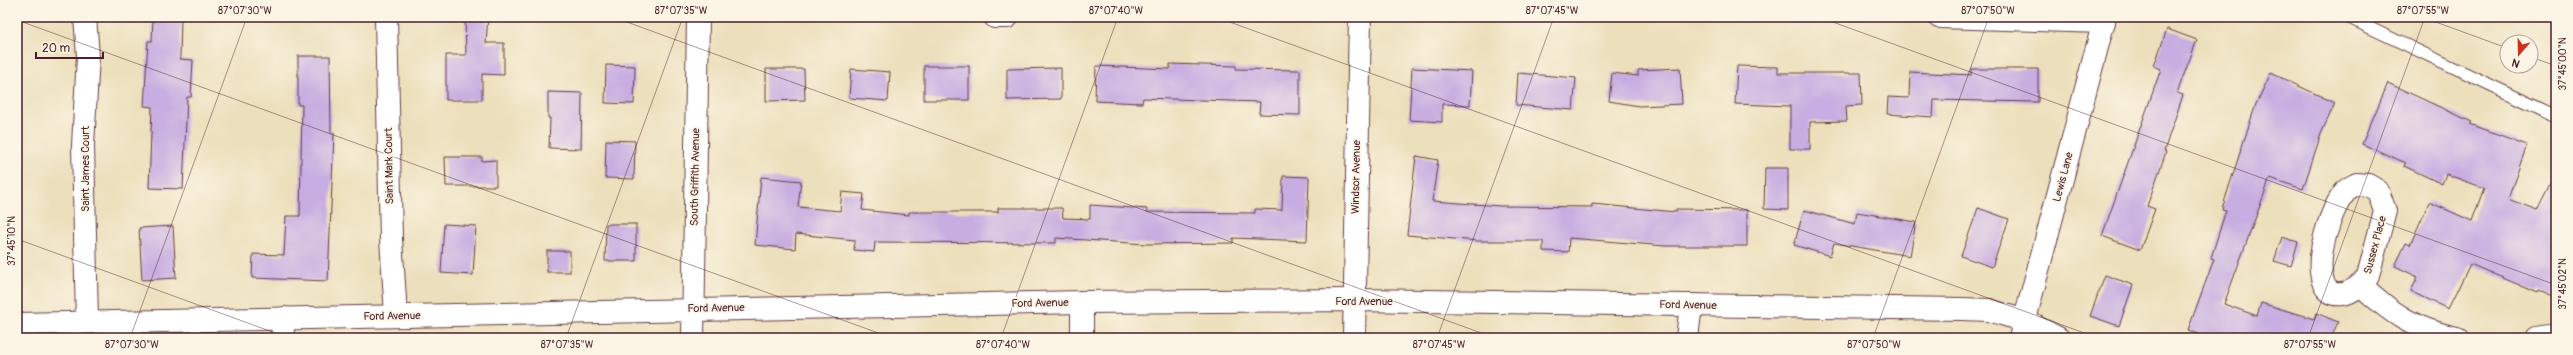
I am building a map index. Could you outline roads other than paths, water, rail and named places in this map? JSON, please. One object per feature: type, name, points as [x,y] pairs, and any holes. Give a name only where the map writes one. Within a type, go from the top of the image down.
[{"type":"street","name":"Saint James Court","points":[[85,17],[88,56],[83,145],[87,322]]},
{"type":"street","name":"Saint Mark Court","points":[[386,17],[391,239],[396,315]]},
{"type":"street","name":"South Griffith Avenue","points":[[693,338],[698,17]]},
{"type":"street","points":[[995,17],[1007,17]]},
{"type":"street","name":"Windsor Avenue","points":[[1354,338],[1360,17]]},
{"type":"street","points":[[1939,17],[2104,20]]},
{"type":"street","name":"Lewis Lane","points":[[2022,329],[2104,20]]},
{"type":"street","name":"Sussex Place","points":[[2356,184],[2368,185],[2378,191],[2385,211],[2373,263],[2362,286],[2352,293],[2342,295],[2331,292],[2322,278],[2320,262],[2331,218],[2346,190],[2356,184]]},
{"type":"street","name":"Sussex Place","points":[[2362,286],[2388,311],[2422,329],[2457,338]]},
{"type":"street","name":"Ford Avenue","points":[[22,329],[87,322],[283,328],[396,315],[1082,302],[1354,300],[1988,310],[2022,329],[2058,338]]},
{"type":"street","points":[[1082,302],[1082,338]]},
{"type":"street","points":[[1687,338],[1691,305]]},
{"type":"street","points":[[2536,338],[2556,335]]},
{"type":"lane","points":[[2347,17],[2556,116]]}]
